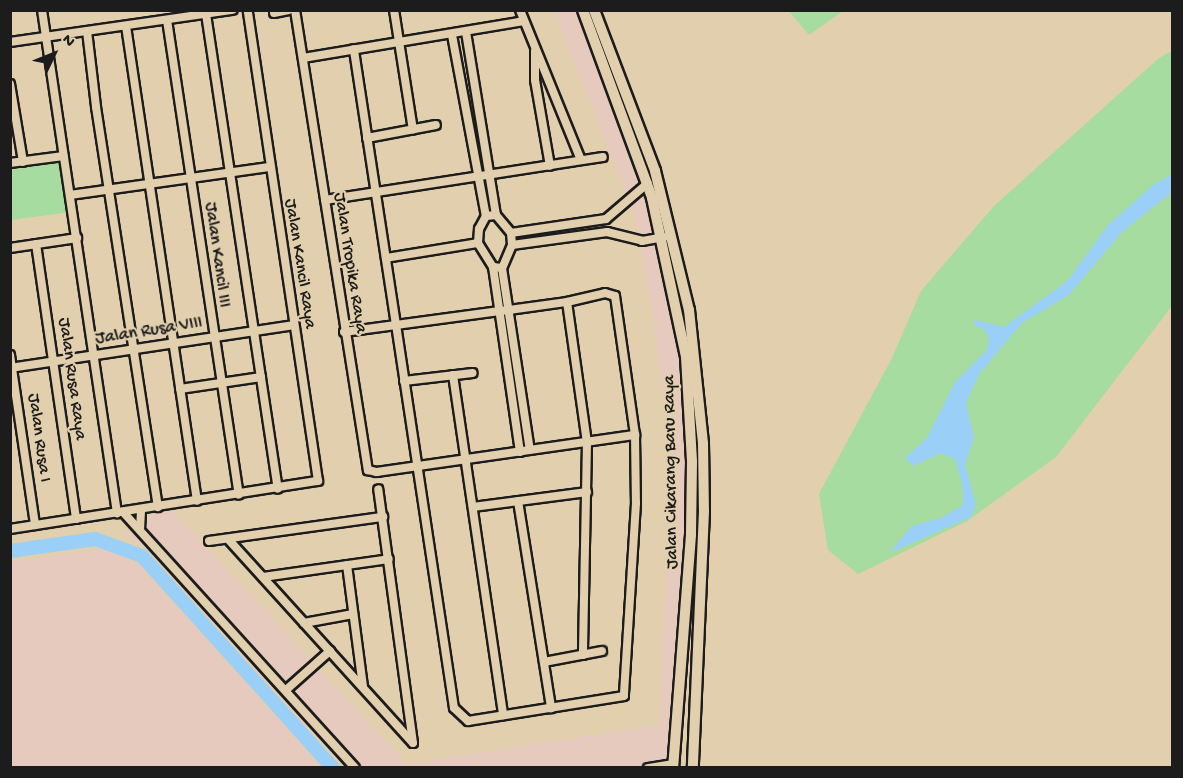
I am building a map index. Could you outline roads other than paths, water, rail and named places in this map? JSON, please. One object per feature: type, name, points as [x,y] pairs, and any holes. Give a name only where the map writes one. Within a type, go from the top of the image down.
[{"type":"main road","name":"Jalan Cikarang Baru Raya","points":[[584,10],[648,183],[657,196]]},
{"type":"main road","name":"Jalan Cikarang Baru Raya","points":[[594,10],[657,196],[689,310],[703,443],[705,511],[693,768]]},
{"type":"main road","name":"Jalan Cikarang Baru Raya","points":[[668,236],[686,357],[692,462],[689,600],[673,766]]},
{"type":"street","points":[[42,10],[120,512],[140,530],[355,768]]},
{"type":"street","points":[[10,42],[233,10]]},
{"type":"street","name":"Jalan Kancil Raya","points":[[248,10],[269,167],[318,481],[278,489]]},
{"type":"street","points":[[274,13],[290,10]]},
{"type":"street","name":"Jalan Tropika Raya","points":[[296,10],[344,332],[368,469],[376,472],[417,466]]},
{"type":"street","points":[[394,10],[413,129]]},
{"type":"street","points":[[519,10],[581,160]]},
{"type":"street","points":[[10,529],[278,489],[206,14]]},
{"type":"street","name":"Jalan Kancil III","points":[[167,20],[239,495]]},
{"type":"street","points":[[303,58],[452,35],[524,21]]},
{"type":"street","points":[[126,26],[197,501]]},
{"type":"street","points":[[87,31],[158,507]]},
{"type":"street","points":[[466,32],[496,215],[510,233],[512,245],[498,267]]},
{"type":"street","points":[[452,35],[486,216],[479,229],[478,243],[498,267],[520,452]]},
{"type":"street","points":[[344,332],[396,325],[504,310],[567,302],[605,294],[618,301],[635,435],[627,690],[621,698],[468,720],[454,708],[404,381],[396,325],[386,258],[375,192],[354,49]]},
{"type":"street","points":[[535,50],[535,80],[550,165]]},
{"type":"street","points":[[10,84],[23,162]]},
{"type":"street","points":[[367,138],[436,125]]},
{"type":"street","points":[[10,163],[64,156]]},
{"type":"street","points":[[325,200],[603,157]]},
{"type":"street","points":[[69,195],[269,167]]},
{"type":"street","points":[[510,233],[606,219],[648,183]]},
{"type":"street","points":[[486,216],[496,215]]},
{"type":"street","points":[[606,219],[608,232]]},
{"type":"street","points":[[512,245],[608,232],[642,241],[668,236]]},
{"type":"street","points":[[10,248],[77,238]]},
{"type":"street","points":[[386,258],[478,243]]},
{"type":"street","name":"Jalan Rusa Raya","points":[[36,244],[76,519]]},
{"type":"street","points":[[567,302],[587,442],[583,655]]},
{"type":"street","points":[[504,310],[530,450]]},
{"type":"street","name":"Jalan Rusa VIII","points":[[12,368],[173,342],[293,326]]},
{"type":"street","name":"Jalan Rusa I","points":[[10,355],[14,404],[35,525]]},
{"type":"street","points":[[404,381],[473,373]]},
{"type":"street","points":[[453,375],[503,715]]},
{"type":"street","points":[[180,389],[261,377]]},
{"type":"street","points":[[417,466],[635,435]]},
{"type":"street","points":[[228,538],[363,687],[409,742],[415,742],[378,489]]},
{"type":"street","points":[[473,507],[587,492]]},
{"type":"street","points":[[518,501],[551,708]]},
{"type":"street","points":[[140,530],[141,509]]},
{"type":"street","points":[[209,541],[382,517]]},
{"type":"street","points":[[263,577],[389,559]]},
{"type":"street","points":[[347,565],[363,687]]},
{"type":"street","points":[[304,622],[353,614]]},
{"type":"street","points":[[286,690],[330,651]]},
{"type":"street","points":[[544,663],[602,651]]},
{"type":"street","points":[[648,768],[673,766]]},
{"type":"water","points":[[1172,174],[1172,192],[1122,232],[1069,295],[1022,323],[979,374],[966,403],[974,438],[965,465],[976,505],[971,517],[889,553],[912,526],[943,517],[963,505],[963,487],[955,459],[941,453],[913,466],[905,458],[927,438],[955,382],[987,350],[989,339],[985,330],[973,324],[975,320],[1004,327],[1055,290],[1069,279],[1108,225],[1152,186]]},
{"type":"waterway","points":[[10,551],[95,539],[142,556],[333,768]]}]
